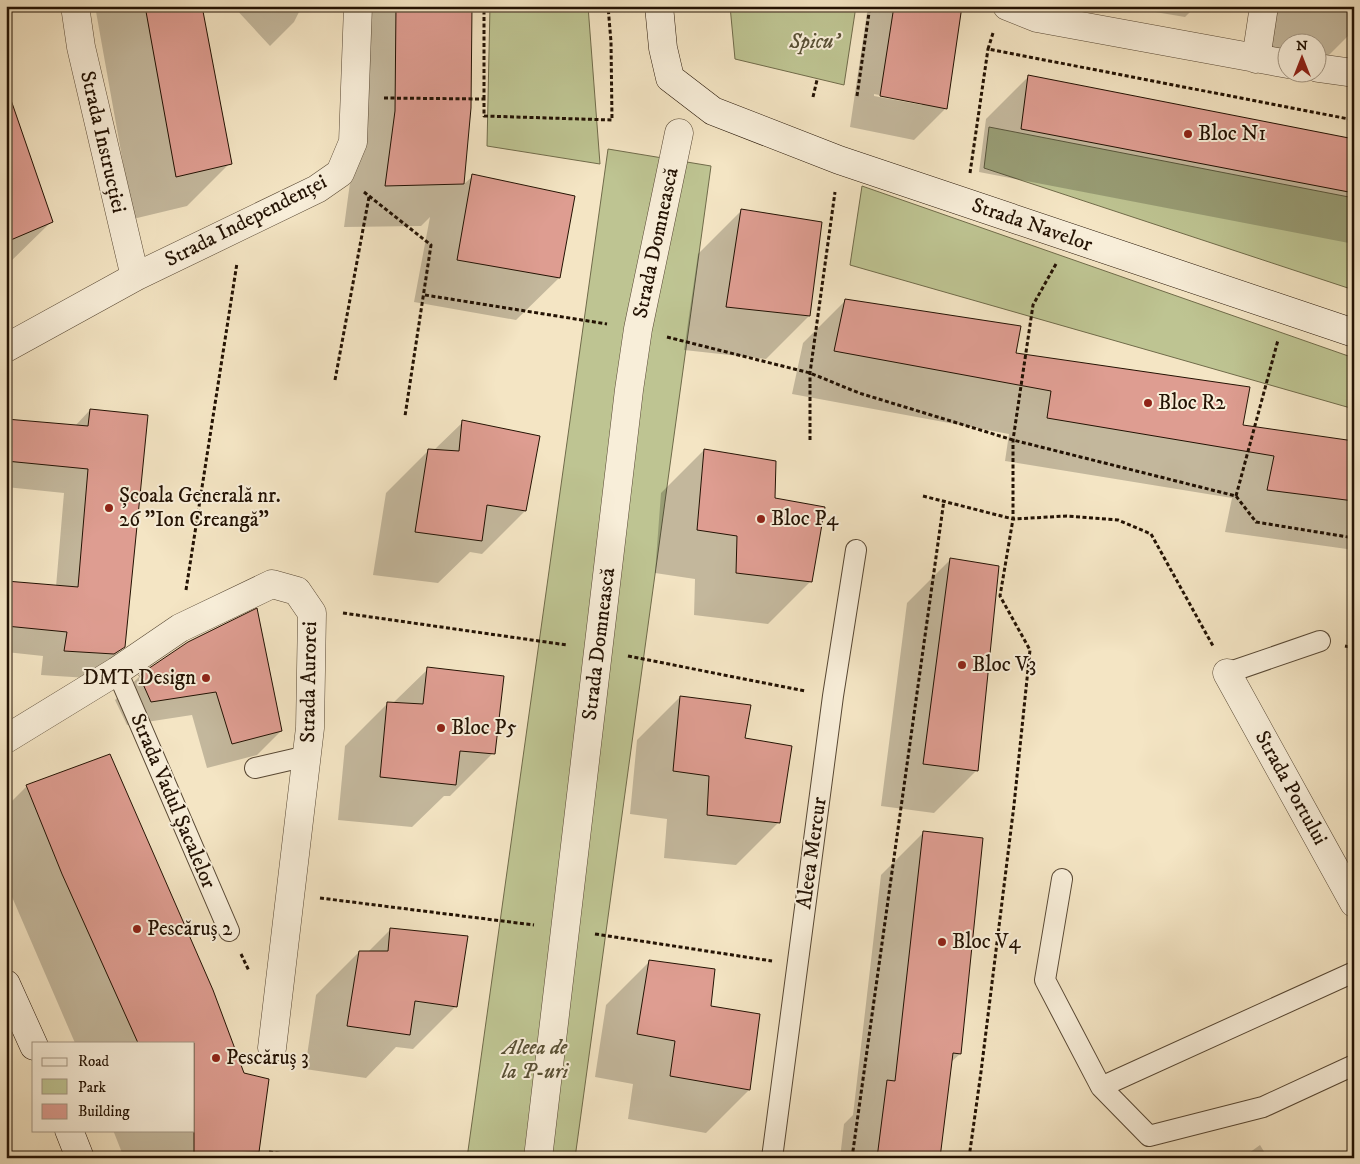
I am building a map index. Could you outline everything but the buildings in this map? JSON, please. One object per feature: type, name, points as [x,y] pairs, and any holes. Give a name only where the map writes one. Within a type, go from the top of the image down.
[{"type":"street","name":"Strada Instrucției","points":[[75,6],[81,47],[135,276]]},
{"type":"street","name":"Strada Independenței","points":[[6,348],[135,276],[318,189],[340,173],[353,142],[358,6]]},
{"type":"street","name":"Strada Navelor","points":[[659,6],[663,48],[670,78],[713,111],[839,160],[1354,333]]},
{"type":"street","points":[[1256,60],[1264,6]]},
{"type":"street","points":[[1002,15],[1037,18],[1278,63]]},
{"type":"street","points":[[1328,69],[1354,73]]},
{"type":"street","name":"Strada Domnească","points":[[538,1158],[629,390],[638,329],[679,133]]},
{"type":"street","name":"Strada Aurorei","points":[[6,739],[117,671],[180,628],[272,584],[297,591],[312,614],[310,728],[272,1048]]},
{"type":"street","name":"Strada Portului","points":[[1227,673],[1354,903]]},
{"type":"street","points":[[6,984],[32,1042]]},
{"type":"street","points":[[70,1132],[80,1158]]},
{"type":"lane","name":"Aleea Mercur","points":[[772,1158],[833,696],[856,550]]},
{"type":"lane","points":[[1227,673],[1320,641]]},
{"type":"lane","name":"Strada Vadul Șacalelor","points":[[117,671],[229,932]]},
{"type":"lane","points":[[255,768],[307,756]]},
{"type":"lane","points":[[1062,879],[1045,980],[1101,1088],[1149,1136],[1263,1107],[1354,1065]]},
{"type":"lane","points":[[1101,1088],[1354,972]]},
{"type":"path","points":[[484,6],[484,116],[612,120],[611,42],[608,6]]},
{"type":"path","points":[[857,96],[870,6]]},
{"type":"path","points":[[962,7],[968,6]]},
{"type":"path","points":[[966,202],[988,50],[1002,15]]},
{"type":"path","points":[[988,50],[1354,120]]},
{"type":"path","points":[[813,97],[817,80]]},
{"type":"path","points":[[354,97],[484,100]]},
{"type":"path","points":[[810,440],[810,373],[839,160]]},
{"type":"path","points":[[340,173],[431,245],[405,416]]},
{"type":"path","points":[[336,380],[369,197]]},
{"type":"path","points":[[180,628],[242,225]]},
{"type":"path","points":[[969,1158],[982,1072],[1013,815],[1030,650],[1000,596],[1013,518],[1013,440],[1033,305],[1071,238]]},
{"type":"path","points":[[1236,496],[1266,391],[1285,310]]},
{"type":"path","points":[[810,373],[859,392],[1013,440],[1236,496],[1256,522],[1354,538]]},
{"type":"path","points":[[923,496],[1013,518],[1068,516],[1118,520],[1151,534],[1227,673]]},
{"type":"path","points":[[852,1158],[944,500]]},
{"type":"path","points":[[269,1152],[321,1158]]},
{"type":"green space","points":[[490,6],[588,6],[600,164],[487,146]]},
{"type":"green space","name":"Spicu'","points":[[730,6],[856,6],[844,85],[735,59]]},
{"type":"green space","points":[[989,127],[1354,198],[1354,290],[984,168]]},
{"type":"green space","name":"Aleea de la P-uri","points":[[608,149],[711,166],[575,1158],[467,1158]]},
{"type":"green space","points":[[862,186],[1354,358],[1354,409],[850,265]]},
{"type":"place","name":"Bloc N1","points":[[1188,134]]},
{"type":"place","name":"Bloc R2","points":[[1148,403]]},
{"type":"place","name":"Școala Generală nr. 26 \"Ion Creangă\"","points":[[109,508]]},
{"type":"place","name":"Bloc P4","points":[[761,519]]},
{"type":"place","name":"Bloc V3","points":[[962,665]]},
{"type":"place","name":"DMT Design","points":[[206,678]]},
{"type":"place","name":"Bloc P5","points":[[441,728]]},
{"type":"place","name":"Pescăruș 2","points":[[137,929]]},
{"type":"place","name":"Bloc V4","points":[[942,942]]},
{"type":"place","name":"Pescăruș 3","points":[[216,1058]]}]
